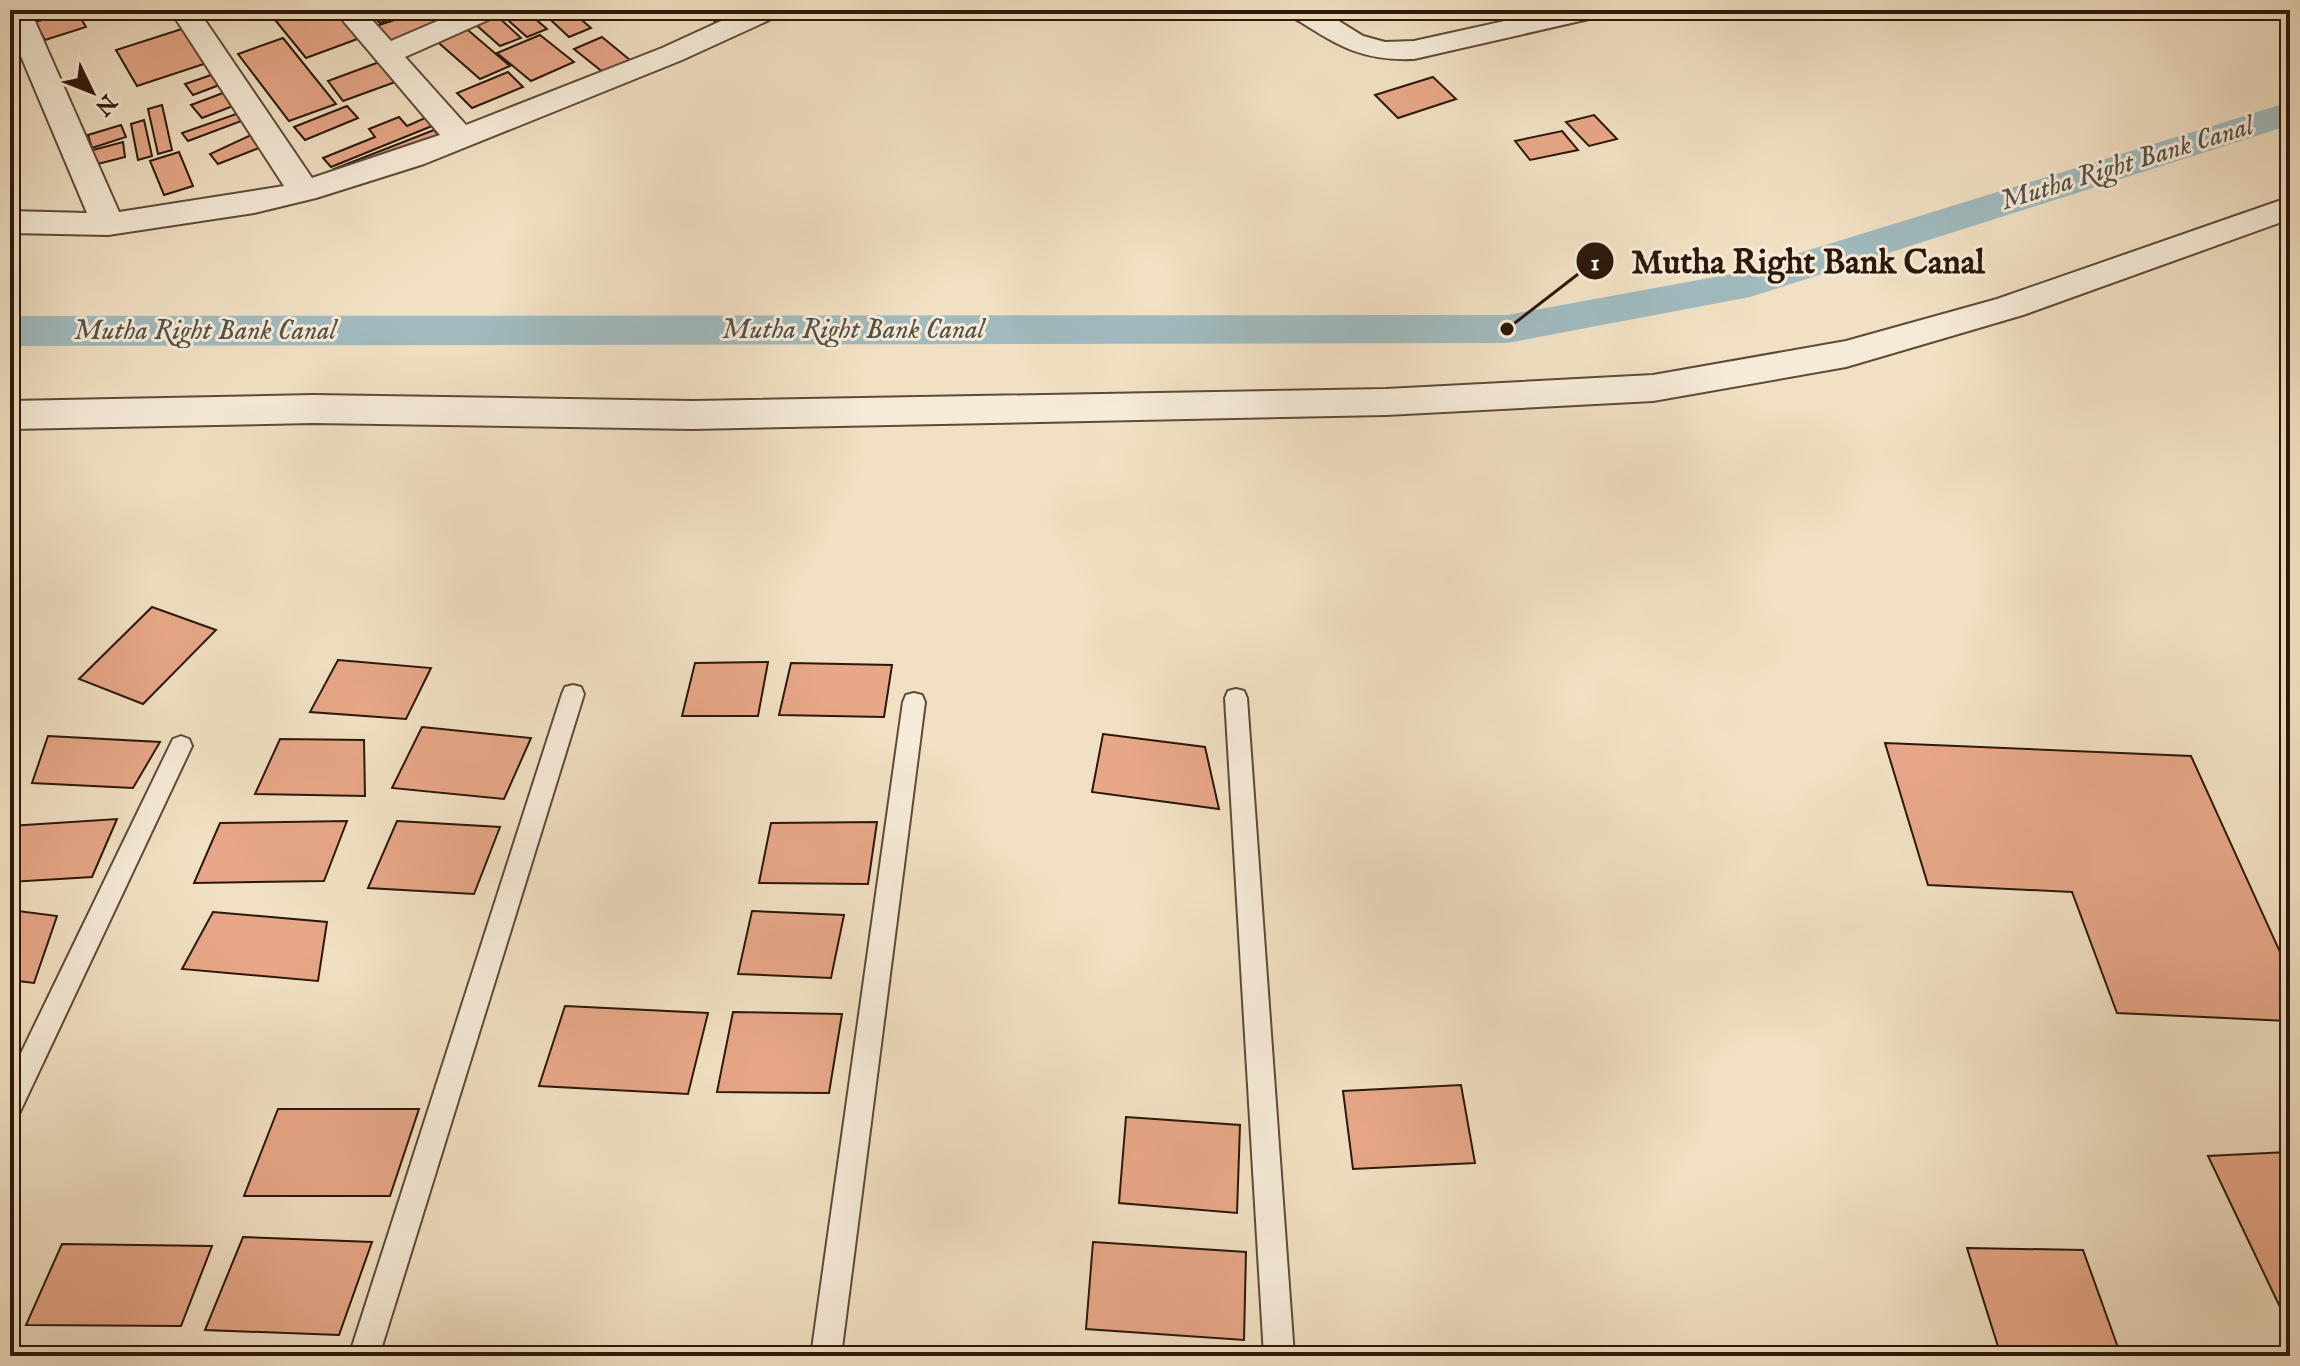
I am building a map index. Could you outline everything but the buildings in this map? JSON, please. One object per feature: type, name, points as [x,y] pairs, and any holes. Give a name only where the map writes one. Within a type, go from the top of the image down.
[{"type":"street","points":[[16,10],[108,224]]},
{"type":"street","points":[[184,10],[304,191]]},
{"type":"street","points":[[348,10],[460,138]]},
{"type":"street","points":[[387,54],[487,10]]},
{"type":"street","points":[[10,222],[108,224],[254,203],[304,191],[413,157],[460,138],[701,27],[768,10]]},
{"type":"street","points":[[1301,10],[1353,42],[1383,51],[1414,50],[1592,10]]},
{"type":"street","points":[[10,415],[313,409],[693,415],[1386,402],[1653,388],[1846,354],[2010,307],[2290,207]]},
{"type":"lane","points":[[364,1356],[573,694]]},
{"type":"lane","points":[[1236,698],[1279,1356]]},
{"type":"lane","points":[[826,1356],[914,702]]},
{"type":"lane","points":[[10,1105],[181,746]]},
{"type":"waterway","name":"Mutha Right Bank Canal","points":[[10,331],[1507,329],[1735,287],[2290,113]]},
{"type":"place","name":"Mutha Right Bank Canal","points":[[1507,329]]}]
